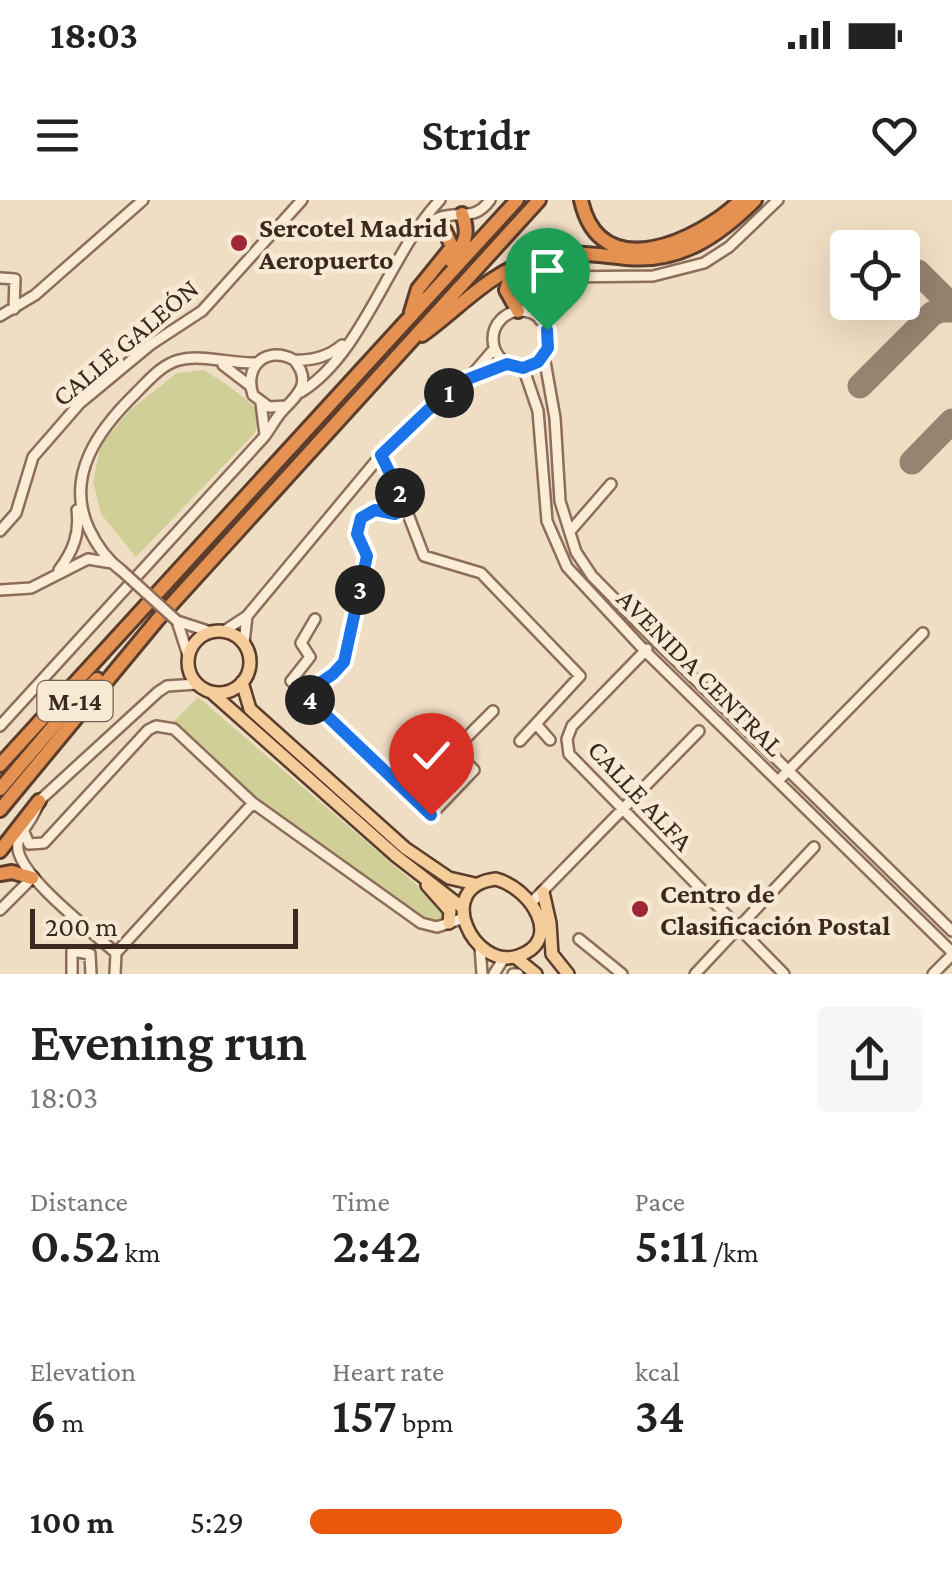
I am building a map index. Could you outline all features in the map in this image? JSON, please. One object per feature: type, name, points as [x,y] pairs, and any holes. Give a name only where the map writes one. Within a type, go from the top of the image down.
[{"type":"highway","name":"M-14","points":[[0,765],[518,200]]},
{"type":"highway","points":[[0,810],[5,794],[158,619],[539,200]]},
{"type":"highway","points":[[581,200],[586,217],[598,234],[618,246],[640,249],[676,243],[700,232],[741,200]]},
{"type":"highway","points":[[408,345],[482,284],[512,267],[563,253],[642,259],[672,255],[715,235],[755,200]]},
{"type":"highway","points":[[431,294],[437,274],[464,244],[467,228],[458,210]]},
{"type":"highway","points":[[409,318],[418,289],[452,246],[445,231],[431,228],[420,232]]},
{"type":"highway","points":[[521,311],[507,297],[507,286],[516,272],[538,258]]},
{"type":"highway","points":[[0,822],[5,794]]},
{"type":"highway","points":[[0,852],[39,801]]},
{"type":"highway","points":[[0,874],[12,872],[32,878]]},
{"type":"main road","points":[[211,692],[228,692],[242,682],[250,659],[244,643],[217,632],[200,636],[188,655],[189,671],[197,684],[211,692],[417,874],[448,906],[449,924]]},
{"type":"main road","points":[[242,682],[250,708],[405,848],[448,878],[476,884],[496,879],[523,892],[539,918],[538,939],[560,974]]},
{"type":"main road","points":[[417,874],[456,899],[472,937],[480,946],[536,974]]},
{"type":"main road","points":[[464,913],[468,892],[476,884]]},
{"type":"main road","points":[[542,892],[552,954],[568,974]]},
{"type":"main road","points":[[510,958],[529,950],[538,939]]},
{"type":"street","points":[[0,316],[35,296],[142,200]]},
{"type":"street","name":"CALLE GALEÓN","points":[[0,532],[16,513],[33,457],[80,403],[150,344],[202,311],[302,200]]},
{"type":"street","points":[[0,726],[264,437],[287,406],[323,375],[355,333],[418,223],[440,200]]},
{"type":"street","points":[[404,248],[430,220],[458,210],[478,212],[490,200]]},
{"type":"street","points":[[549,279],[541,294],[540,320],[549,340],[544,356],[523,368],[507,364],[494,349],[492,335],[498,322],[521,311],[549,279],[653,276],[692,268],[719,254],[778,200]]},
{"type":"street","points":[[0,278],[16,279],[14,309]]},
{"type":"street","points":[[521,311],[540,320]]},
{"type":"street","points":[[55,576],[70,555],[77,536],[80,479],[94,444],[114,414],[161,368],[178,360],[198,358],[256,363],[275,354],[311,361],[335,352],[355,333]]},
{"type":"street","points":[[80,479],[86,524],[112,563],[177,621],[217,632],[247,616],[381,455],[468,379],[494,349]]},
{"type":"street","name":"AVENIDA CENTRAL","points":[[544,356],[555,418],[560,501],[568,534],[592,576],[952,931]]},
{"type":"street","points":[[294,360],[303,375],[301,392]]},
{"type":"street","points":[[216,362],[250,384],[261,403],[266,424],[264,437]]},
{"type":"street","points":[[250,384],[256,363]]},
{"type":"street","points":[[468,379],[507,364]]},
{"type":"street","name":"AVENIDA CENTRAL","points":[[523,368],[536,401],[544,502],[556,546],[573,575],[952,954]]},
{"type":"street","points":[[261,403],[278,408],[287,406]]},
{"type":"street","points":[[381,455],[424,556],[481,573],[580,676],[520,741]]},
{"type":"street","points":[[84,464],[91,522],[122,571]]},
{"type":"street","points":[[572,529],[611,484]]},
{"type":"street","points":[[304,694],[344,662],[367,556],[357,534],[361,518],[375,510],[395,514],[401,496]]},
{"type":"street","points":[[0,590],[31,588],[88,560],[112,563]]},
{"type":"street","points":[[244,643],[247,616]]},
{"type":"street","points":[[316,619],[301,643],[310,657],[291,681],[431,815],[474,770],[454,750],[494,710]]},
{"type":"street","points":[[177,621],[188,655]]},
{"type":"street","points":[[778,781],[923,633]]},
{"type":"street","name":"CALLE ALFA","points":[[656,641],[572,726],[566,739],[570,754],[784,974]]},
{"type":"street","points":[[116,953],[32,878],[23,864],[18,842],[36,816],[39,801],[158,692],[167,686],[197,684]]},
{"type":"street","points":[[536,724],[550,740]]},
{"type":"street","points":[[24,832],[28,844],[44,843],[148,730],[156,726],[174,729],[253,803],[421,923],[436,928],[464,913]]},
{"type":"street","points":[[532,902],[700,731]]},
{"type":"street","points":[[115,974],[116,953],[253,803]]},
{"type":"street","points":[[695,974],[814,847]]},
{"type":"street","points":[[0,910],[32,878]]},
{"type":"street","points":[[579,939],[622,974]]},
{"type":"street","points":[[480,946],[482,974]]},
{"type":"street","points":[[72,974],[72,952],[88,952],[92,957],[91,974]]},
{"type":"street","points":[[934,974],[952,954]]},
{"type":"street","points":[[494,974],[510,958]]},
{"type":"green space","points":[[203,370],[257,410],[254,434],[136,557],[101,514],[93,481],[101,445],[129,411],[177,373]]},
{"type":"green space","points":[[198,697],[433,899],[445,917],[430,921],[416,913],[252,796],[171,724]]},
{"type":"taxiway","points":[[920,274],[952,306]]},
{"type":"taxiway","points":[[860,386],[932,314],[952,310]]},
{"type":"taxiway","points":[[912,462],[952,421]]},
{"type":"place","name":"Sercotel Madrid Aeropuerto","points":[[239,243]]},
{"type":"place","name":"Centro de Clasificación Postal","points":[[640,909]]},
{"type":"route","points":[[431,815],[304,694],[344,662],[367,556],[357,534],[361,518],[375,510],[395,514],[401,496],[381,455],[468,379],[507,364],[523,368],[538,362],[548,348],[547,330]]}]
